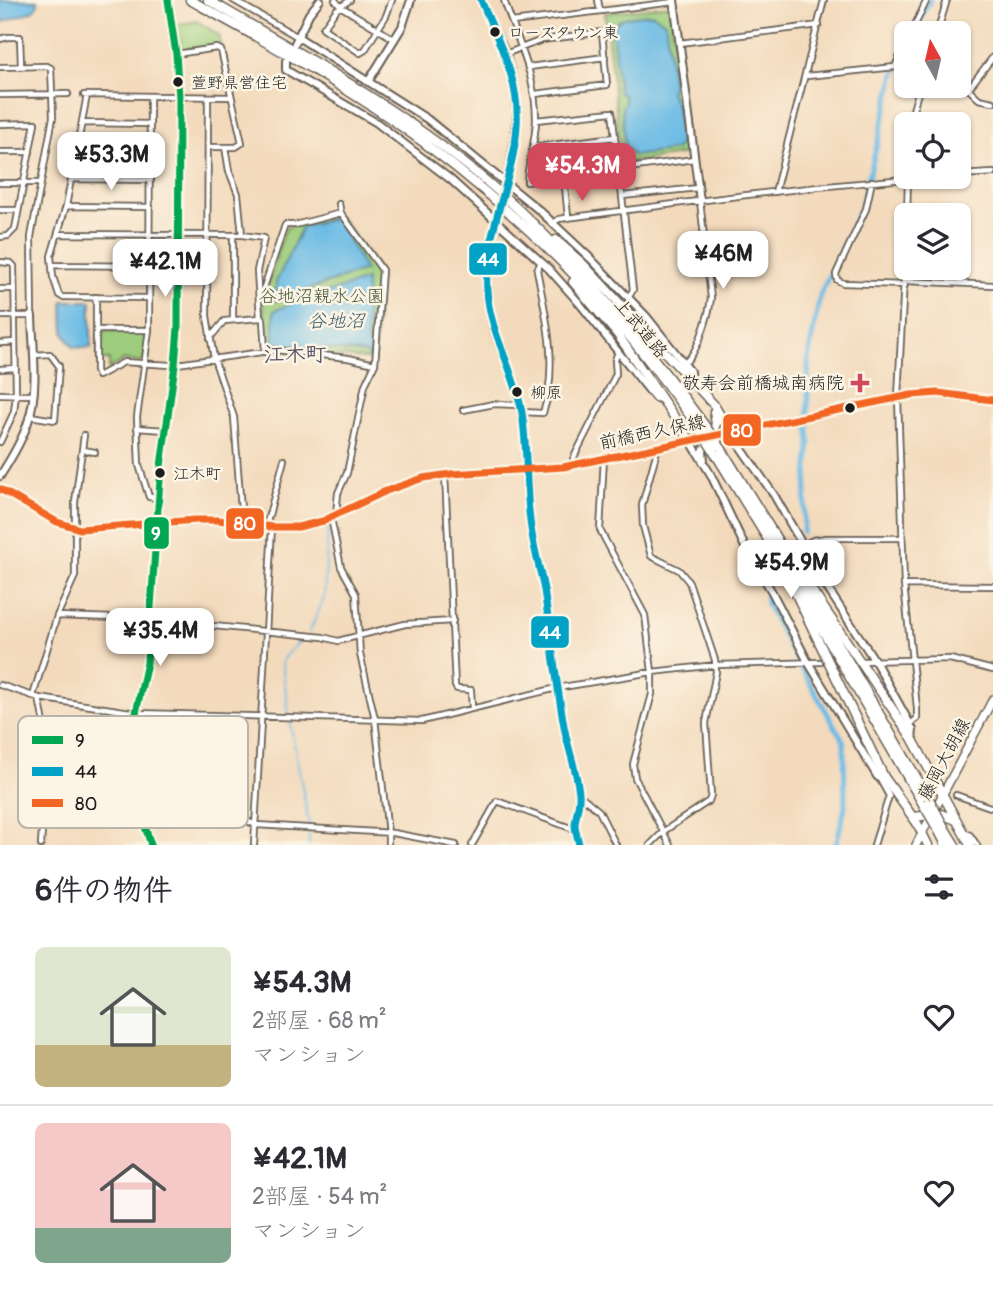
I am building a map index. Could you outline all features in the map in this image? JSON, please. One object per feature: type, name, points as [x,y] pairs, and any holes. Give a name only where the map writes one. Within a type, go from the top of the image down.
[{"type":"highway","name":"上武道路","points":[[190,0],[284,52],[388,117],[467,177],[573,275],[617,322],[700,423]]},
{"type":"highway","name":"上武道路","points":[[208,0],[308,58],[392,111],[443,148],[518,209],[625,320],[700,423],[781,547],[925,801]]},
{"type":"highway","points":[[518,209],[583,264],[714,405],[730,432]]},
{"type":"highway","points":[[519,223],[618,335],[690,440]]},
{"type":"highway","points":[[706,397],[716,417],[716,424],[709,436]]},
{"type":"highway","name":"上武道路","points":[[717,449],[942,830],[955,845]]},
{"type":"highway","points":[[781,547],[912,738],[970,845]]},
{"type":"highway","points":[[783,563],[882,778],[914,817],[928,845]]},
{"type":"highway","points":[[914,817],[944,814],[956,820]]},
{"type":"highway","name":"上武道路","points":[[942,830],[946,845]]},
{"type":"main road","name":"前橋西久保線","points":[[0,489],[57,522],[74,528],[94,530],[196,520],[269,527],[304,526],[334,517],[396,486],[445,474],[528,471],[573,465],[898,397],[938,393],[993,400]]},
{"type":"main road","name":"藤岡大胡線","points":[[918,845],[993,700]]},
{"type":"street","points":[[136,716],[147,663],[158,498],[178,328],[179,97],[168,0]]},
{"type":"street","points":[[233,0],[434,124],[505,187],[553,223],[647,317],[684,363],[690,372],[690,379]]},
{"type":"street","points":[[335,0],[340,6],[394,39]]},
{"type":"street","points":[[350,0],[340,6],[323,25],[324,31],[361,52],[378,29],[392,0]]},
{"type":"street","points":[[368,82],[402,27],[411,0]]},
{"type":"street","points":[[481,0],[505,54],[514,88],[517,127],[505,187]]},
{"type":"street","points":[[503,0],[523,48],[535,94],[535,147],[527,182],[694,159]]},
{"type":"street","points":[[598,0],[600,11]]},
{"type":"street","points":[[638,0],[639,7]]},
{"type":"street","points":[[775,192],[807,76],[824,0]]},
{"type":"street","points":[[917,21],[927,0]]},
{"type":"street","points":[[941,21],[947,0]]},
{"type":"street","points":[[296,40],[318,1]]},
{"type":"street","points":[[512,22],[674,1],[711,298],[710,310],[693,355],[684,363]]},
{"type":"street","points":[[680,43],[819,25]]},
{"type":"street","points":[[505,54],[548,38],[599,31],[603,34],[607,85],[535,94]]},
{"type":"street","points":[[0,40],[20,37],[21,66]]},
{"type":"street","points":[[176,54],[217,48],[221,50],[242,143],[236,147],[208,146]]},
{"type":"street","points":[[529,67],[605,57]]},
{"type":"street","points":[[971,87],[993,57]]},
{"type":"street","points":[[286,61],[286,71],[377,123],[450,179],[541,262],[580,304],[655,398],[661,400]]},
{"type":"street","points":[[807,76],[894,66]]},
{"type":"street","points":[[0,67],[51,68],[52,94],[52,117],[31,237],[33,395],[30,416],[15,452],[0,475]]},
{"type":"street","points":[[971,89],[979,99],[993,102]]},
{"type":"street","points":[[0,95],[68,94]]},
{"type":"street","points":[[149,298],[59,295],[51,256],[72,179],[85,95],[231,97]]},
{"type":"street","points":[[150,97],[149,330],[137,428],[139,465],[143,480],[149,496],[158,498]]},
{"type":"street","points":[[208,97],[207,316],[214,359],[234,417],[242,523]]},
{"type":"street","points":[[536,120],[611,112],[633,290],[628,298]]},
{"type":"street","points":[[82,123],[150,124]]},
{"type":"street","points":[[0,124],[35,124],[15,229],[8,236],[0,237]]},
{"type":"street","points":[[535,147],[615,137]]},
{"type":"street","points":[[225,147],[229,171],[238,194],[242,235]]},
{"type":"street","points":[[77,150],[148,152]]},
{"type":"street","points":[[0,152],[30,152]]},
{"type":"street","points":[[971,174],[993,173]]},
{"type":"street","points":[[564,177],[568,218]]},
{"type":"street","points":[[72,179],[151,180]]},
{"type":"street","points":[[553,223],[558,219],[894,179]]},
{"type":"street","points":[[872,181],[866,209],[836,274],[837,280],[843,283],[993,285]]},
{"type":"street","points":[[0,183],[40,183]]},
{"type":"street","points":[[622,196],[698,188]]},
{"type":"street","points":[[339,204],[341,213],[382,270],[375,364],[365,385],[347,473],[338,493],[334,517],[341,567],[356,594],[360,654],[375,719],[388,832],[387,845]]},
{"type":"street","points":[[66,205],[150,207]]},
{"type":"street","points":[[0,210],[18,210]]},
{"type":"street","points":[[258,302],[268,280],[285,225],[341,213]]},
{"type":"street","points":[[498,213],[488,261],[488,303],[521,409],[528,471],[530,526],[543,587],[557,688],[580,795],[576,830],[579,845]]},
{"type":"street","points":[[58,234],[242,235],[264,238],[257,271],[265,352]]},
{"type":"street","points":[[233,235],[233,320]]},
{"type":"street","points":[[0,262],[14,266],[16,369],[14,412],[0,442]]},
{"type":"street","points":[[463,410],[494,404],[543,413],[550,373],[547,321],[537,270],[541,262]]},
{"type":"street","points":[[52,265],[150,266]]},
{"type":"street","points":[[905,280],[898,397],[904,585],[918,717],[910,724]]},
{"type":"street","points":[[0,289],[14,289]]},
{"type":"street","points":[[96,298],[98,376],[124,362],[175,365],[276,350],[348,358],[375,364]]},
{"type":"street","points":[[0,316],[32,316]]},
{"type":"street","points":[[210,338],[224,321],[260,318]]},
{"type":"street","points":[[96,330],[149,330]]},
{"type":"street","points":[[0,342],[15,342]]},
{"type":"street","points":[[573,465],[573,459],[616,374],[615,360],[618,352]]},
{"type":"street","points":[[30,416],[55,420],[59,366],[50,354],[33,355]]},
{"type":"street","points":[[0,369],[16,369]]},
{"type":"street","points":[[0,394],[33,395]]},
{"type":"street","points":[[137,428],[165,430]]},
{"type":"street","points":[[730,432],[740,450],[774,495],[836,601],[875,661],[913,730],[912,738]]},
{"type":"street","points":[[42,716],[36,697],[57,616],[75,576],[74,528],[79,465],[85,435]]},
{"type":"street","points":[[709,436],[703,456],[745,547],[808,662],[882,778],[889,796],[874,845]]},
{"type":"street","points":[[690,440],[711,475]]},
{"type":"street","points":[[650,845],[664,831],[709,801],[711,794],[706,723],[716,665],[689,582],[679,570],[651,556],[646,539],[642,505],[658,446]]},
{"type":"street","points":[[83,450],[95,452]]},
{"type":"street","points":[[604,458],[600,530],[645,615],[652,672],[652,694],[633,764],[635,778],[670,845]]},
{"type":"street","points":[[254,845],[269,527],[284,460]]},
{"type":"street","points":[[445,474],[456,686],[457,689],[471,690],[472,709]]},
{"type":"street","points":[[803,545],[826,538],[902,538]]},
{"type":"street","points":[[904,585],[993,586]]},
{"type":"street","points":[[57,616],[151,619],[335,641],[409,623],[453,621]]},
{"type":"street","points":[[862,661],[950,659],[993,670]]},
{"type":"street","points":[[0,685],[36,697],[137,713],[427,721],[557,688],[652,672],[716,665],[820,662]]},
{"type":"street","points":[[580,795],[599,811],[616,845]]},
{"type":"street","points":[[956,795],[993,808]]},
{"type":"street","points":[[472,845],[497,801],[576,830]]},
{"type":"street","points":[[248,821],[256,825],[388,832],[456,845]]},
{"type":"street","points":[[146,828],[151,845]]},
{"type":"street","points":[[963,832],[971,835],[976,845]]},
{"type":"green space","points":[[670,5],[688,154],[625,163],[622,161],[605,13]]},
{"type":"green space","points":[[197,21],[219,35],[221,45],[181,50],[176,25]]},
{"type":"green space","name":"谷地沼","points":[[336,216],[342,220],[378,269],[374,360],[267,349],[263,302],[287,227]]},
{"type":"green space","points":[[100,331],[144,331],[147,334],[144,361],[142,363],[125,360],[109,369],[109,360],[98,360]]},
{"type":"water","points":[[0,0],[37,0],[38,4],[33,11],[0,23]]},
{"type":"water","points":[[653,14],[665,22],[666,26],[673,86],[670,92],[676,103],[681,141],[676,150],[634,156],[625,148],[622,107],[625,103],[624,96],[619,93],[612,29],[624,18]]},
{"type":"water","name":"谷地沼","points":[[337,218],[365,270],[302,292],[304,300],[366,280],[367,341],[373,359],[369,359],[367,354],[274,343],[274,311],[295,302],[293,296],[275,301],[276,282],[302,227]]},
{"type":"water","points":[[63,301],[91,301],[91,348],[73,347],[64,333]]},
{"type":"waterway","points":[[920,21],[930,0]]},
{"type":"waterway","points":[[808,412],[808,359],[820,295],[861,207],[894,78]]},
{"type":"waterway","points":[[803,532],[810,442],[808,420]]},
{"type":"waterway","points":[[309,633],[324,598],[328,528]]},
{"type":"waterway","points":[[766,596],[767,604],[796,659]]},
{"type":"waterway","points":[[289,715],[282,663],[284,657],[302,639]]},
{"type":"waterway","points":[[800,666],[844,742],[845,807],[836,845]]},
{"type":"waterway","points":[[290,722],[309,824],[309,845]]},
{"type":"transit line","name":"9","points":[[135,716],[147,663],[161,466],[178,328],[179,97],[168,0]]},
{"type":"transit line","name":"44","points":[[481,0],[506,61],[517,108],[515,146],[494,228],[487,270],[487,291],[493,322],[522,413],[531,528],[544,590],[564,726],[578,785],[579,801],[575,824],[579,845]]},
{"type":"transit line","name":"80","points":[[0,489],[57,522],[80,529],[196,520],[298,527],[323,521],[386,491],[423,478],[563,467],[911,395],[938,393],[993,400]]},
{"type":"transit line","name":"9","points":[[145,828],[151,845]]},
{"type":"place","name":"ローズタウン東","points":[[495,32]]},
{"type":"place","name":"萱野県営住宅","points":[[178,82]]},
{"type":"place","name":"敬寿会前橋城南病院","points":[[860,383]]},
{"type":"place","name":"柳原","points":[[517,392]]},
{"type":"place","name":"江木町","points":[[160,473]]},
{"type":"district","name":"江木町","points":[[295,354]]},
{"type":"park label","name":"谷地沼親水公園","points":[[322,296]]}]
